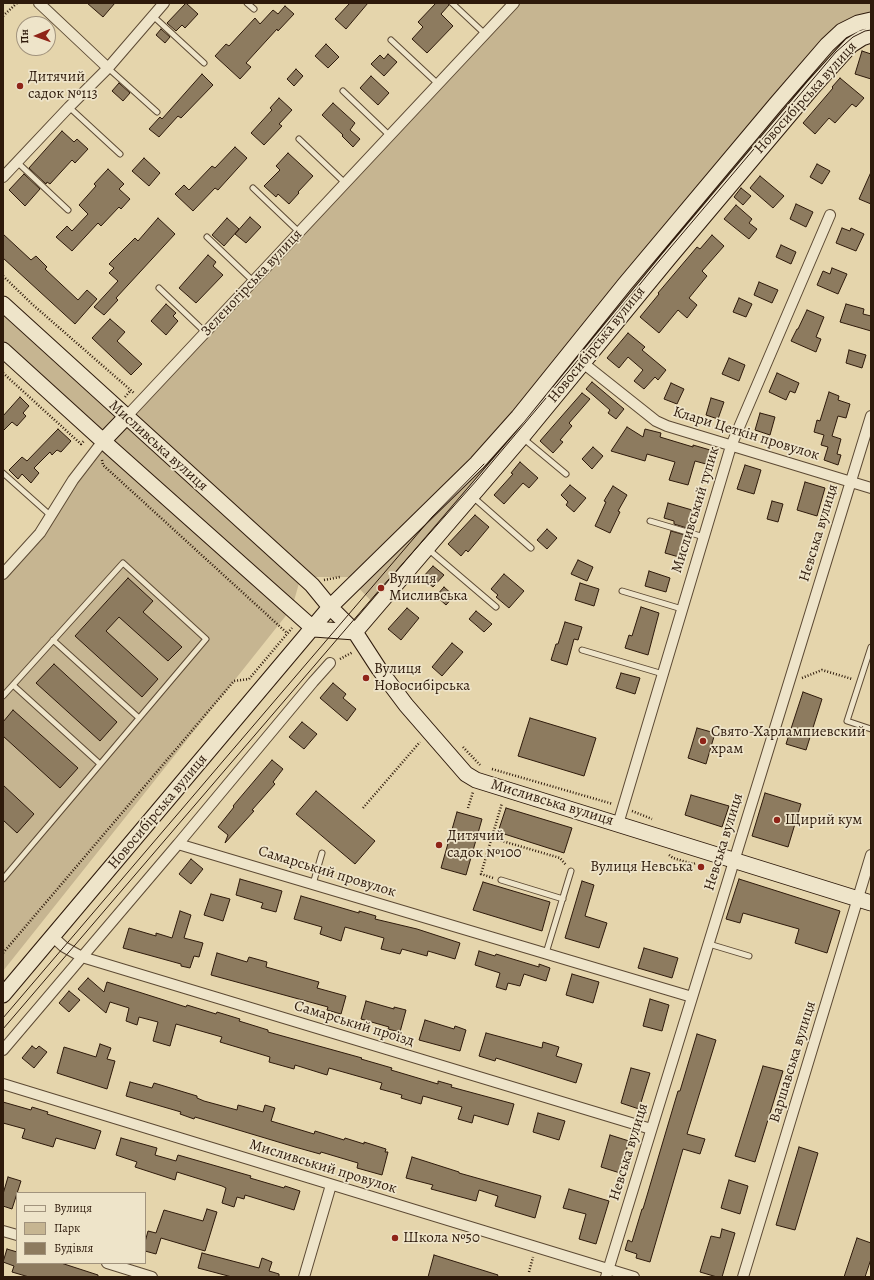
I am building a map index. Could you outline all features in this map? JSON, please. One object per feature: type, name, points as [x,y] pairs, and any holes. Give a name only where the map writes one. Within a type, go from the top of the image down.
[{"type":"main road","name":"Новосибірська вулиця","points":[[3,995],[314,629],[330,607],[477,463],[518,417],[630,278],[827,45],[842,31],[858,23],[871,20]]},
{"type":"main road","name":"Новосибірська вулиця","points":[[355,632],[522,437],[669,258],[813,87],[851,45],[862,38],[871,35]]},
{"type":"main road","name":"Мисливська вулиця","points":[[3,304],[126,417],[317,583],[330,607],[355,632],[406,705],[466,774],[476,780],[864,900]]},
{"type":"main road","points":[[3,350],[103,442],[314,629],[355,632]]},
{"type":"main road","name":"Зеленогірська вулиця","points":[[103,442],[126,417]]},
{"type":"main road","points":[[409,530],[426,548]]},
{"type":"main road","points":[[317,583],[323,590],[346,591]]},
{"type":"street","points":[[39,3],[108,68]]},
{"type":"street","points":[[3,178],[68,107],[108,68],[164,3]]},
{"type":"street","name":"Зеленогірська вулиця","points":[[126,417],[514,3]]},
{"type":"street","name":"Мисливський тупик","points":[[618,824],[731,446],[830,215]]},
{"type":"street","name":"Клари Цеткін провулок","points":[[582,363],[656,421],[667,426],[871,488]]},
{"type":"street","name":"Невська вулиця","points":[[607,1273],[871,416]]},
{"type":"street","name":"Зеленогірська вулиця","points":[[4,571],[40,532],[73,480],[103,442]]},
{"type":"street","points":[[3,1050],[308,688],[330,664]]},
{"type":"street","name":"Самарський провулок","points":[[178,844],[692,996]]},
{"type":"street","name":"Варшавська вулиця","points":[[743,1277],[864,900],[871,855]]},
{"type":"street","name":"Самарський проїзд","points":[[52,936],[64,946],[82,957],[651,1130]]},
{"type":"street","name":"Мисливський провулок","points":[[3,1084],[536,1247],[607,1273],[634,1277]]},
{"type":"street","points":[[304,1277],[331,1185]]},
{"type":"street","points":[[3,1231],[16,1236]]},
{"type":"street","points":[[110,1264],[152,1277]]},
{"type":"lane","points":[[248,3],[254,9]]},
{"type":"lane","points":[[452,3],[485,34]]},
{"type":"lane","points":[[152,16],[204,63]]},
{"type":"lane","points":[[391,40],[438,84]]},
{"type":"lane","points":[[108,68],[157,112]]},
{"type":"lane","points":[[343,92],[390,136]]},
{"type":"lane","points":[[68,107],[120,154]]},
{"type":"lane","points":[[299,139],[345,183]]},
{"type":"lane","points":[[17,162],[68,210]]},
{"type":"lane","points":[[253,188],[299,232]]},
{"type":"lane","points":[[207,237],[254,281]]},
{"type":"lane","points":[[159,288],[205,332]]},
{"type":"lane","points":[[522,437],[566,474]]},
{"type":"lane","points":[[3,473],[50,515]]},
{"type":"lane","points":[[472,496],[531,548]]},
{"type":"lane","points":[[650,521],[704,537]]},
{"type":"lane","points":[[426,548],[496,607]]},
{"type":"lane","points":[[3,696],[123,563],[206,639],[3,879]]},
{"type":"lane","points":[[622,591],[682,609]]},
{"type":"lane","points":[[53,640],[139,718]]},
{"type":"lane","points":[[871,647],[847,722],[871,729]]},
{"type":"lane","points":[[582,650],[663,674]]},
{"type":"lane","points":[[13,685],[100,764]]},
{"type":"lane","points":[[313,884],[322,853]]},
{"type":"lane","points":[[546,953],[571,871]]},
{"type":"lane","points":[[501,880],[563,899]]},
{"type":"lane","points":[[708,944],[749,956]]},
{"type":"path","points":[[3,16],[17,3]]},
{"type":"path","points":[[3,276],[32,304],[138,396]]},
{"type":"path","points":[[3,373],[81,444]]},
{"type":"path","points":[[101,457],[103,465],[287,633]]},
{"type":"path","points":[[317,583],[340,577]]},
{"type":"path","points":[[3,953],[234,681],[249,679],[295,624]]},
{"type":"path","points":[[330,664],[356,651]]},
{"type":"path","points":[[788,683],[822,670],[860,682]]},
{"type":"path","points":[[363,808],[420,742]]},
{"type":"path","points":[[458,743],[481,766]]},
{"type":"path","points":[[488,768],[623,807],[659,822]]},
{"type":"path","points":[[468,808],[473,791]]},
{"type":"path","points":[[501,880],[481,874],[503,801]]},
{"type":"path","points":[[492,838],[560,858],[571,871]]},
{"type":"path","points":[[529,1272],[536,1247]]},
{"type":"green space","points":[[514,3],[871,3],[871,39],[851,45],[380,610],[348,577],[301,576],[292,608],[3,971],[3,574],[103,441],[3,350],[3,304],[126,417]]},
{"type":"building","points":[[87,3],[115,3],[103,17]]},
{"type":"building","points":[[186,3],[198,14],[185,28],[182,25],[176,31],[167,23]]},
{"type":"building","points":[[350,3],[368,3],[346,29],[335,19]]},
{"type":"building","points":[[436,3],[448,3],[449,5],[441,14],[453,26],[427,53],[412,39],[423,27],[418,22]]},
{"type":"building","points":[[285,6],[294,14],[278,31],[277,29],[246,63],[251,67],[240,79],[215,56],[226,44],[229,46],[255,18],[260,24],[273,10],[278,14]]},
{"type":"building","points":[[161,29],[170,37],[165,43],[156,35]]},
{"type":"building","points":[[326,44],[339,57],[328,68],[315,56]]},
{"type":"building","points":[[862,51],[871,54],[871,79],[855,74]]},
{"type":"building","points":[[388,54],[397,62],[384,76],[371,64],[380,55],[384,59]]},
{"type":"building","points":[[296,69],[303,76],[294,86],[287,79]]},
{"type":"building","points":[[202,74],[213,85],[181,118],[178,116],[159,137],[149,129],[160,117],[162,119]]},
{"type":"building","points":[[371,76],[389,93],[378,105],[360,88]]},
{"type":"building","points":[[840,78],[864,98],[856,107],[852,104],[835,123],[829,118],[815,134],[803,123]]},
{"type":"building","points":[[119,83],[130,93],[123,101],[112,91]]},
{"type":"building","points":[[279,98],[292,110],[279,124],[282,126],[264,145],[251,133],[272,110],[270,108]]},
{"type":"building","points":[[333,103],[355,123],[350,130],[360,139],[353,147],[322,115]]},
{"type":"building","points":[[62,131],[74,142],[77,139],[88,149],[75,163],[72,160],[50,184],[47,182],[46,184],[29,168]]},
{"type":"building","points":[[235,147],[247,158],[218,190],[215,188],[193,211],[175,194],[184,185],[189,190],[212,166],[215,168]]},
{"type":"building","points":[[288,153],[313,176],[289,204],[278,194],[276,197],[264,186],[280,170],[276,166]]},
{"type":"building","points":[[144,158],[160,173],[149,186],[132,171]]},
{"type":"building","points":[[817,164],[830,171],[822,184],[810,177]]},
{"type":"building","points":[[108,169],[124,184],[119,189],[130,199],[121,209],[119,207],[101,226],[98,223],[72,251],[56,237],[67,226],[72,231],[88,214],[79,205],[96,186],[94,184]]},
{"type":"building","points":[[871,172],[871,204],[859,199]]},
{"type":"building","points":[[24,174],[40,189],[25,206],[9,190]]},
{"type":"building","points":[[760,176],[784,196],[773,208],[750,188]]},
{"type":"building","points":[[741,188],[751,196],[743,205],[734,197]]},
{"type":"building","points":[[796,204],[813,212],[806,227],[790,219]]},
{"type":"building","points":[[736,205],[752,219],[749,223],[757,229],[749,239],[724,219]]},
{"type":"building","points":[[250,217],[261,227],[246,243],[235,234]]},
{"type":"building","points":[[158,218],[175,234],[116,298],[118,300],[104,315],[94,307],[118,281],[109,273],[114,268],[109,264],[135,238],[138,241]]},
{"type":"building","points":[[227,218],[239,229],[224,246],[212,235]]},
{"type":"building","points":[[842,228],[850,231],[851,228],[864,234],[856,251],[836,243]]},
{"type":"building","points":[[3,234],[31,260],[36,256],[47,267],[45,269],[78,300],[87,290],[97,299],[75,324],[3,258]]},
{"type":"building","points":[[712,235],[724,246],[702,271],[707,276],[689,298],[697,305],[687,318],[678,310],[659,333],[640,317],[697,247],[700,249]]},
{"type":"building","points":[[781,245],[796,252],[791,264],[776,257]]},
{"type":"building","points":[[208,255],[216,262],[213,266],[223,275],[196,303],[179,288]]},
{"type":"building","points":[[832,268],[847,274],[838,294],[817,285],[823,271],[830,274]]},
{"type":"building","points":[[759,282],[778,290],[772,303],[754,295]]},
{"type":"building","points":[[739,298],[752,304],[746,317],[733,312]]},
{"type":"building","points":[[166,304],[176,313],[173,316],[178,321],[166,335],[151,321]]},
{"type":"building","points":[[846,304],[864,309],[863,314],[871,316],[871,331],[840,322]]},
{"type":"building","points":[[807,310],[824,317],[816,337],[821,339],[816,352],[791,341]]},
{"type":"building","points":[[110,319],[125,332],[117,341],[142,364],[131,375],[92,338]]},
{"type":"building","points":[[628,333],[645,347],[642,350],[666,370],[658,380],[655,377],[644,389],[634,381],[643,370],[628,357],[619,368],[607,358]]},
{"type":"building","points":[[849,350],[866,355],[862,368],[846,363]]},
{"type":"building","points":[[729,358],[745,365],[739,381],[722,374]]},
{"type":"building","points":[[777,373],[799,383],[795,393],[790,391],[786,400],[769,392]]},
{"type":"building","points":[[592,382],[624,409],[616,419],[608,413],[610,410],[586,389]]},
{"type":"building","points":[[671,383],[684,389],[677,404],[664,399]]},
{"type":"building","points":[[829,392],[839,396],[838,400],[850,404],[846,418],[838,416],[832,436],[841,439],[837,454],[841,455],[838,465],[824,460],[828,447],[821,445],[824,435],[814,432],[817,420],[820,421]]},
{"type":"building","points":[[582,393],[590,399],[569,423],[572,426],[560,440],[563,442],[553,453],[540,441]]},
{"type":"building","points":[[20,397],[29,406],[23,413],[26,416],[17,426],[12,422],[3,431],[3,416]]},
{"type":"building","points":[[711,398],[724,402],[718,419],[706,415]]},
{"type":"building","points":[[760,413],[775,417],[770,435],[755,430]]},
{"type":"building","points":[[627,427],[643,437],[645,429],[661,433],[660,437],[693,447],[693,445],[710,450],[706,464],[695,461],[688,485],[669,480],[675,462],[647,454],[645,461],[611,451]]},
{"type":"building","points":[[58,429],[71,441],[61,452],[57,450],[52,455],[50,452],[34,468],[39,473],[31,483],[22,474],[18,479],[9,470],[22,457],[27,461]]},
{"type":"building","points":[[593,447],[603,456],[592,469],[582,459]]},
{"type":"building","points":[[520,462],[538,478],[529,488],[523,483],[504,504],[494,495],[513,474],[511,473]]},
{"type":"building","points":[[745,465],[761,470],[754,494],[737,489]]},
{"type":"building","points":[[805,482],[825,488],[817,516],[797,510]]},
{"type":"building","points":[[570,485],[586,498],[574,512],[566,505],[568,502],[561,495]]},
{"type":"building","points":[[613,486],[627,495],[618,511],[620,512],[610,533],[595,526],[606,502],[604,501]]},
{"type":"building","points":[[772,501],[783,504],[778,522],[767,519]]},
{"type":"building","points":[[668,503],[692,510],[687,528],[674,524],[674,521],[664,518]]},
{"type":"building","points":[[475,515],[489,527],[468,552],[466,550],[461,556],[448,544]]},
{"type":"building","points":[[547,529],[557,538],[547,549],[537,540]]},
{"type":"building","points":[[671,531],[685,535],[679,557],[665,553]]},
{"type":"building","points":[[578,560],[593,567],[587,581],[571,574]]},
{"type":"building","points":[[433,566],[444,575],[433,587],[422,578]]},
{"type":"building","points":[[649,571],[670,578],[666,592],[645,586]]},
{"type":"building","points":[[504,574],[524,591],[509,608],[496,597],[498,595],[491,589]]},
{"type":"building","points":[[128,578],[153,601],[143,612],[182,647],[168,661],[119,617],[106,631],[158,679],[142,697],[75,636]]},
{"type":"building","points":[[580,583],[599,589],[594,606],[575,600]]},
{"type":"building","points":[[444,587],[454,596],[446,605],[436,596]]},
{"type":"building","points":[[641,607],[659,613],[648,655],[625,648],[629,635],[632,636]]},
{"type":"building","points":[[407,608],[419,618],[401,640],[388,629]]},
{"type":"building","points":[[476,611],[492,624],[484,632],[469,619]]},
{"type":"building","points":[[565,622],[582,627],[578,640],[574,639],[567,665],[551,660]]},
{"type":"building","points":[[452,643],[463,652],[442,676],[432,667]]},
{"type":"building","points":[[54,664],[117,722],[100,741],[36,683]]},
{"type":"building","points":[[621,673],[640,678],[635,694],[616,688]]},
{"type":"building","points":[[333,683],[346,694],[343,698],[356,709],[347,721],[320,698]]},
{"type":"building","points":[[803,692],[822,699],[806,750],[786,744]]},
{"type":"building","points":[[13,710],[78,768],[60,788],[3,736],[3,722]]},
{"type":"building","points":[[530,718],[596,738],[584,776],[518,756]]},
{"type":"building","points":[[302,722],[317,734],[304,749],[289,737]]},
{"type":"building","name":"Свято-Харлампиевский храм","points":[[697,728],[715,733],[706,764],[688,758]]},
{"type":"building","points":[[272,760],[283,769],[273,782],[275,784],[252,810],[254,811],[225,843],[228,835],[218,827],[234,807],[233,806]]},
{"type":"building","points":[[3,785],[34,814],[17,833],[3,820]]},
{"type":"building","points":[[316,791],[375,841],[355,864],[296,814]]},
{"type":"building","points":[[765,793],[801,804],[788,847],[752,836]]},
{"type":"building","points":[[691,795],[729,806],[722,827],[685,815]]},
{"type":"building","points":[[506,808],[572,828],[564,853],[498,832]]},
{"type":"building","points":[[457,812],[482,819],[466,875],[441,868]]},
{"type":"building","points":[[191,859],[203,869],[191,884],[179,874]]},
{"type":"building","points":[[240,879],[282,891],[276,912],[261,908],[263,903],[236,895]]},
{"type":"building","points":[[739,879],[840,911],[827,953],[795,943],[799,929],[743,913],[740,923],[726,919]]},
{"type":"building","points":[[582,881],[594,885],[585,916],[607,923],[599,948],[565,938]]},
{"type":"building","points":[[483,882],[550,902],[542,931],[473,910]]},
{"type":"building","points":[[211,894],[230,899],[223,921],[204,915]]},
{"type":"building","points":[[301,896],[359,913],[359,911],[376,916],[375,919],[417,929],[460,943],[455,959],[428,951],[427,956],[402,949],[400,954],[381,949],[384,938],[345,927],[341,941],[320,934],[322,927],[294,919]]},
{"type":"building","points":[[180,911],[191,915],[184,938],[203,943],[199,957],[194,956],[190,968],[181,966],[181,964],[123,948],[129,928],[156,936],[156,933],[172,938]]},
{"type":"building","points":[[644,948],[678,958],[672,978],[638,968]]},
{"type":"building","points":[[479,951],[495,956],[496,954],[539,967],[539,964],[550,968],[546,981],[524,974],[520,986],[508,983],[506,990],[496,987],[500,973],[475,965]]},
{"type":"building","points":[[217,953],[247,962],[249,957],[267,962],[266,967],[319,982],[317,988],[346,996],[341,1014],[327,1010],[328,1007],[211,975]]},
{"type":"building","points":[[572,974],[599,982],[593,1003],[566,995]]},
{"type":"building","points":[[88,978],[104,992],[107,982],[186,1007],[187,1005],[216,1014],[217,1012],[240,1019],[239,1021],[268,1030],[268,1032],[362,1058],[361,1059],[392,1068],[391,1070],[438,1084],[438,1081],[452,1085],[451,1087],[514,1104],[508,1125],[474,1115],[472,1123],[458,1119],[462,1107],[423,1096],[421,1104],[401,1098],[402,1095],[380,1089],[382,1083],[329,1068],[327,1075],[295,1065],[294,1069],[269,1062],[270,1057],[220,1042],[222,1037],[176,1024],[170,1046],[153,1041],[158,1022],[139,1017],[137,1025],[126,1021],[129,1008],[110,1002],[106,1013],[78,989]]},
{"type":"building","points":[[69,991],[80,1000],[69,1012],[59,1003]]},
{"type":"building","points":[[650,999],[669,1005],[662,1031],[643,1026]]},
{"type":"building","points":[[366,1001],[394,1009],[394,1007],[406,1010],[400,1032],[388,1029],[389,1027],[361,1019]]},
{"type":"building","points":[[425,1020],[454,1029],[455,1026],[466,1030],[460,1051],[419,1040]]},
{"type":"building","points":[[486,1033],[542,1048],[543,1042],[559,1047],[556,1056],[582,1064],[576,1083],[496,1058],[495,1061],[479,1056]]},
{"type":"building","points":[[697,1034],[716,1040],[687,1134],[705,1139],[700,1154],[683,1149],[650,1262],[636,1258],[637,1254],[625,1250],[628,1240],[632,1242],[643,1209],[678,1091],[680,1091]]},
{"type":"building","points":[[100,1044],[111,1048],[107,1059],[115,1061],[107,1089],[57,1073],[64,1047],[96,1057]]},
{"type":"building","points":[[32,1046],[36,1049],[39,1046],[47,1052],[34,1068],[22,1058]]},
{"type":"building","points":[[763,1066],[783,1071],[755,1162],[735,1156]]},
{"type":"building","points":[[631,1068],[650,1073],[639,1109],[621,1103]]},
{"type":"building","points":[[130,1082],[152,1088],[154,1083],[197,1096],[197,1098],[204,1101],[237,1110],[238,1105],[263,1112],[265,1105],[275,1108],[271,1121],[314,1134],[315,1131],[344,1140],[345,1138],[364,1144],[364,1142],[386,1149],[385,1152],[388,1152],[382,1175],[357,1168],[358,1163],[321,1152],[320,1154],[295,1147],[195,1117],[194,1119],[180,1114],[181,1112],[126,1096]]},
{"type":"building","points":[[3,1102],[31,1110],[32,1107],[48,1112],[47,1114],[101,1131],[95,1149],[56,1138],[53,1147],[22,1138],[25,1129],[3,1123]]},
{"type":"building","points":[[538,1113],[565,1121],[559,1140],[533,1132]]},
{"type":"building","points":[[610,1135],[629,1141],[620,1173],[601,1167]]},
{"type":"building","points":[[121,1138],[157,1148],[155,1155],[176,1161],[178,1155],[251,1176],[250,1178],[300,1191],[294,1210],[245,1195],[244,1199],[237,1197],[234,1207],[222,1203],[226,1188],[222,1186],[177,1172],[175,1180],[135,1167],[137,1162],[116,1155]]},
{"type":"building","points":[[799,1147],[818,1153],[795,1230],[776,1225]]},
{"type":"building","points":[[412,1157],[459,1173],[541,1196],[535,1218],[495,1206],[498,1196],[479,1190],[476,1201],[431,1189],[433,1185],[406,1178]]},
{"type":"building","points":[[8,1177],[21,1181],[17,1192],[16,1192],[12,1209],[3,1206],[3,1194]]},
{"type":"building","points":[[729,1180],[748,1186],[740,1214],[721,1208]]},
{"type":"building","points":[[569,1189],[609,1201],[596,1244],[579,1239],[586,1214],[563,1208]]},
{"type":"building","points":[[207,1209],[217,1212],[205,1251],[161,1238],[156,1254],[146,1251],[146,1238],[148,1231],[156,1233],[164,1210],[203,1221]]},
{"type":"building","points":[[722,1229],[735,1233],[722,1277],[700,1272],[711,1236],[720,1238]]},
{"type":"building","points":[[857,1238],[871,1243],[871,1259],[865,1277],[844,1277]]},
{"type":"building","points":[[7,1249],[16,1252],[16,1264],[64,1264],[98,1275],[98,1277],[29,1277],[12,1272],[14,1266],[3,1262]]},
{"type":"building","points":[[202,1253],[259,1268],[262,1258],[272,1262],[269,1271],[279,1274],[279,1277],[232,1277],[198,1268]]},
{"type":"building","points":[[434,1255],[498,1275],[497,1277],[428,1277]]},
{"type":"tram line","points":[[3,1029],[381,588],[477,480],[654,267],[836,52],[853,37],[865,31],[871,30]]},
{"type":"tram line","points":[[3,1018],[432,517],[484,464]]},
{"type":"place","name":"Дитячий садок №113","points":[[20,86]]},
{"type":"place","name":"Вулиця Мисливська","points":[[381,588]]},
{"type":"place","name":"Вулиця Новосибірська","points":[[366,678]]},
{"type":"place","name":"Свято-Харлампиевский храм","points":[[703,741]]},
{"type":"place","name":"Щирий кум","points":[[777,820]]},
{"type":"place","name":"Дитячий садок №100","points":[[439,845]]},
{"type":"place","name":"Вулиця Невська","points":[[701,867]]},
{"type":"place","name":"Школа №50","points":[[395,1238]]}]
